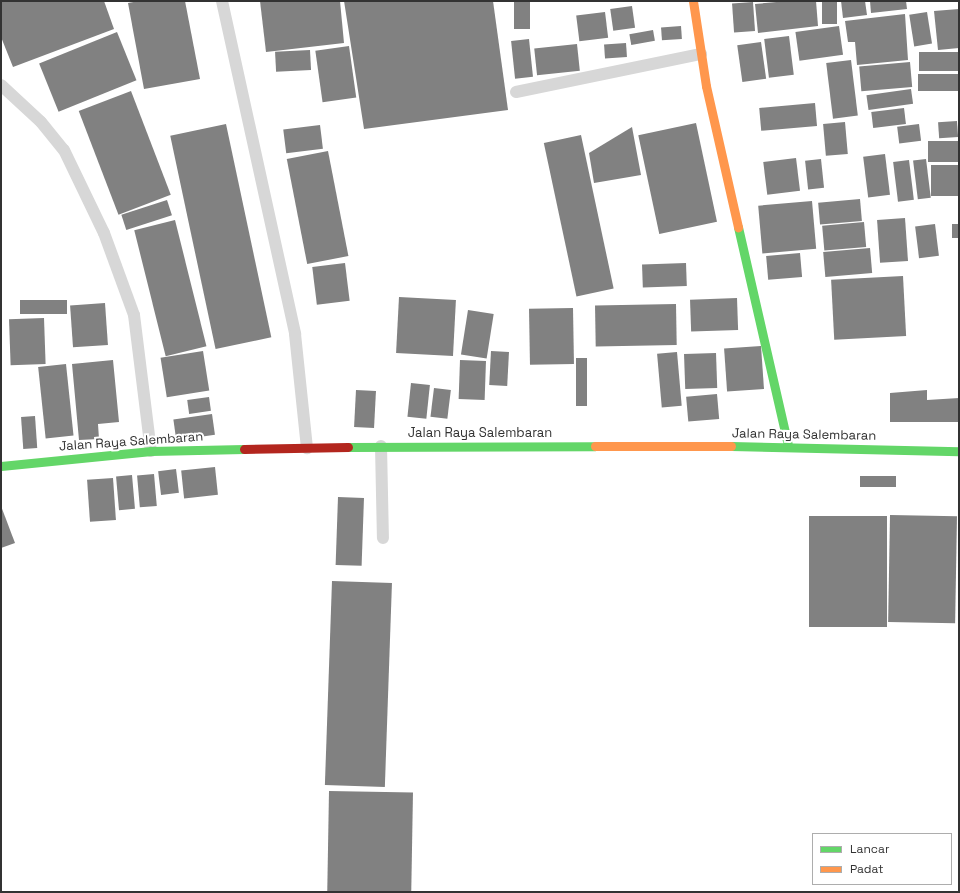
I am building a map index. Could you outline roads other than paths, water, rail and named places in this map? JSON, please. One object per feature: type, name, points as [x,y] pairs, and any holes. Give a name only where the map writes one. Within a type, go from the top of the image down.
[{"type":"main road","points":[[693,1],[701,54],[788,446]]},
{"type":"main road","name":"Jalan Raya Salembaran","points":[[1,466],[151,451],[381,446],[788,446],[959,451]]},
{"type":"lane","points":[[222,1],[295,334],[307,448]]},
{"type":"lane","points":[[516,92],[701,54]]},
{"type":"lane","points":[[1,85],[41,122],[64,150],[104,233],[134,315],[151,451]]},
{"type":"lane","points":[[381,446],[383,538]]}]
